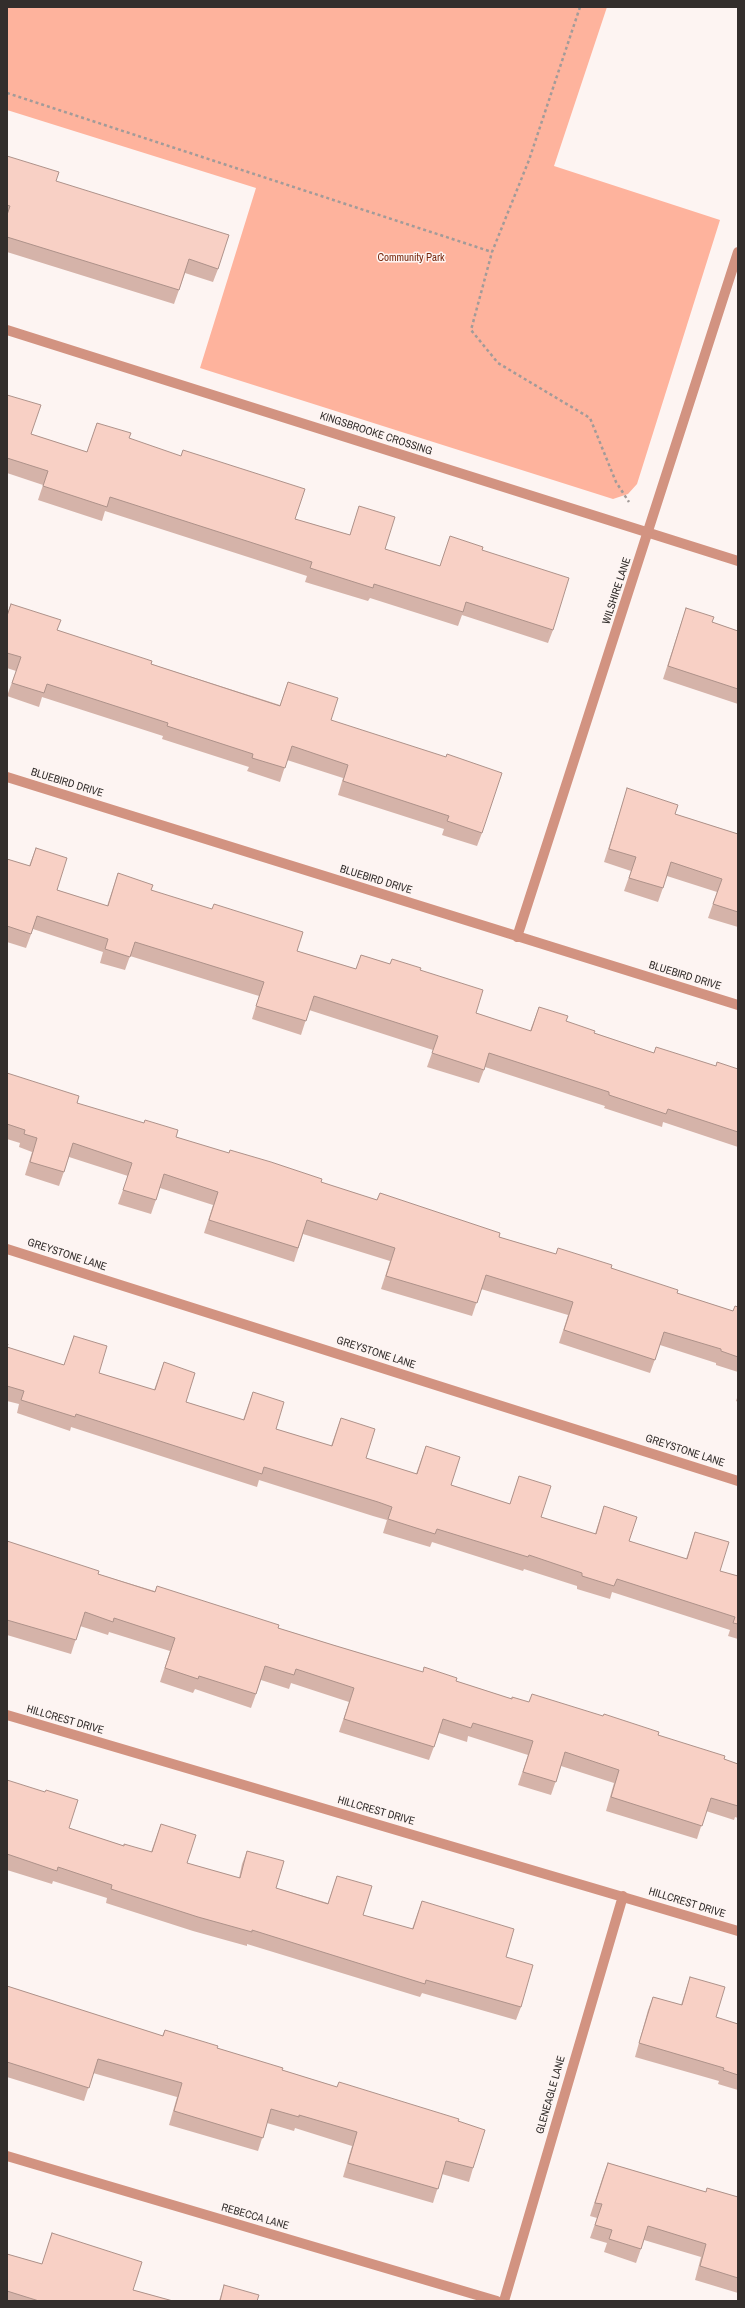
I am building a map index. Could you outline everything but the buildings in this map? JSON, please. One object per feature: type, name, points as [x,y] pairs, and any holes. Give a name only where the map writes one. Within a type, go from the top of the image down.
[{"type":"street","name":"WILSHIRE LANE","points":[[518,937],[738,252]]},
{"type":"street","name":"KINGSBROOKE CROSSING","points":[[7,330],[738,561]]},
{"type":"street","name":"BLUEBIRD DRIVE","points":[[7,777],[738,1005]]},
{"type":"street","name":"GREYSTONE LANE","points":[[7,1249],[738,1481]]},
{"type":"street","name":"HILLCREST DRIVE","points":[[7,1715],[738,1931]]},
{"type":"street","name":"GLENEAGLE LANE","points":[[504,2301],[623,1896]]},
{"type":"street","name":"REBECCA LANE","points":[[7,2156],[497,2301]]},
{"type":"path","points":[[580,7],[529,160],[492,252],[471,330],[498,363],[590,418],[616,482],[649,533]]},
{"type":"path","points":[[7,93],[492,252]]},
{"type":"green space","name":"Community Park","points":[[7,7],[607,7],[554,166],[720,220],[637,484],[628,494],[613,499],[200,368],[256,188],[7,110]]}]
